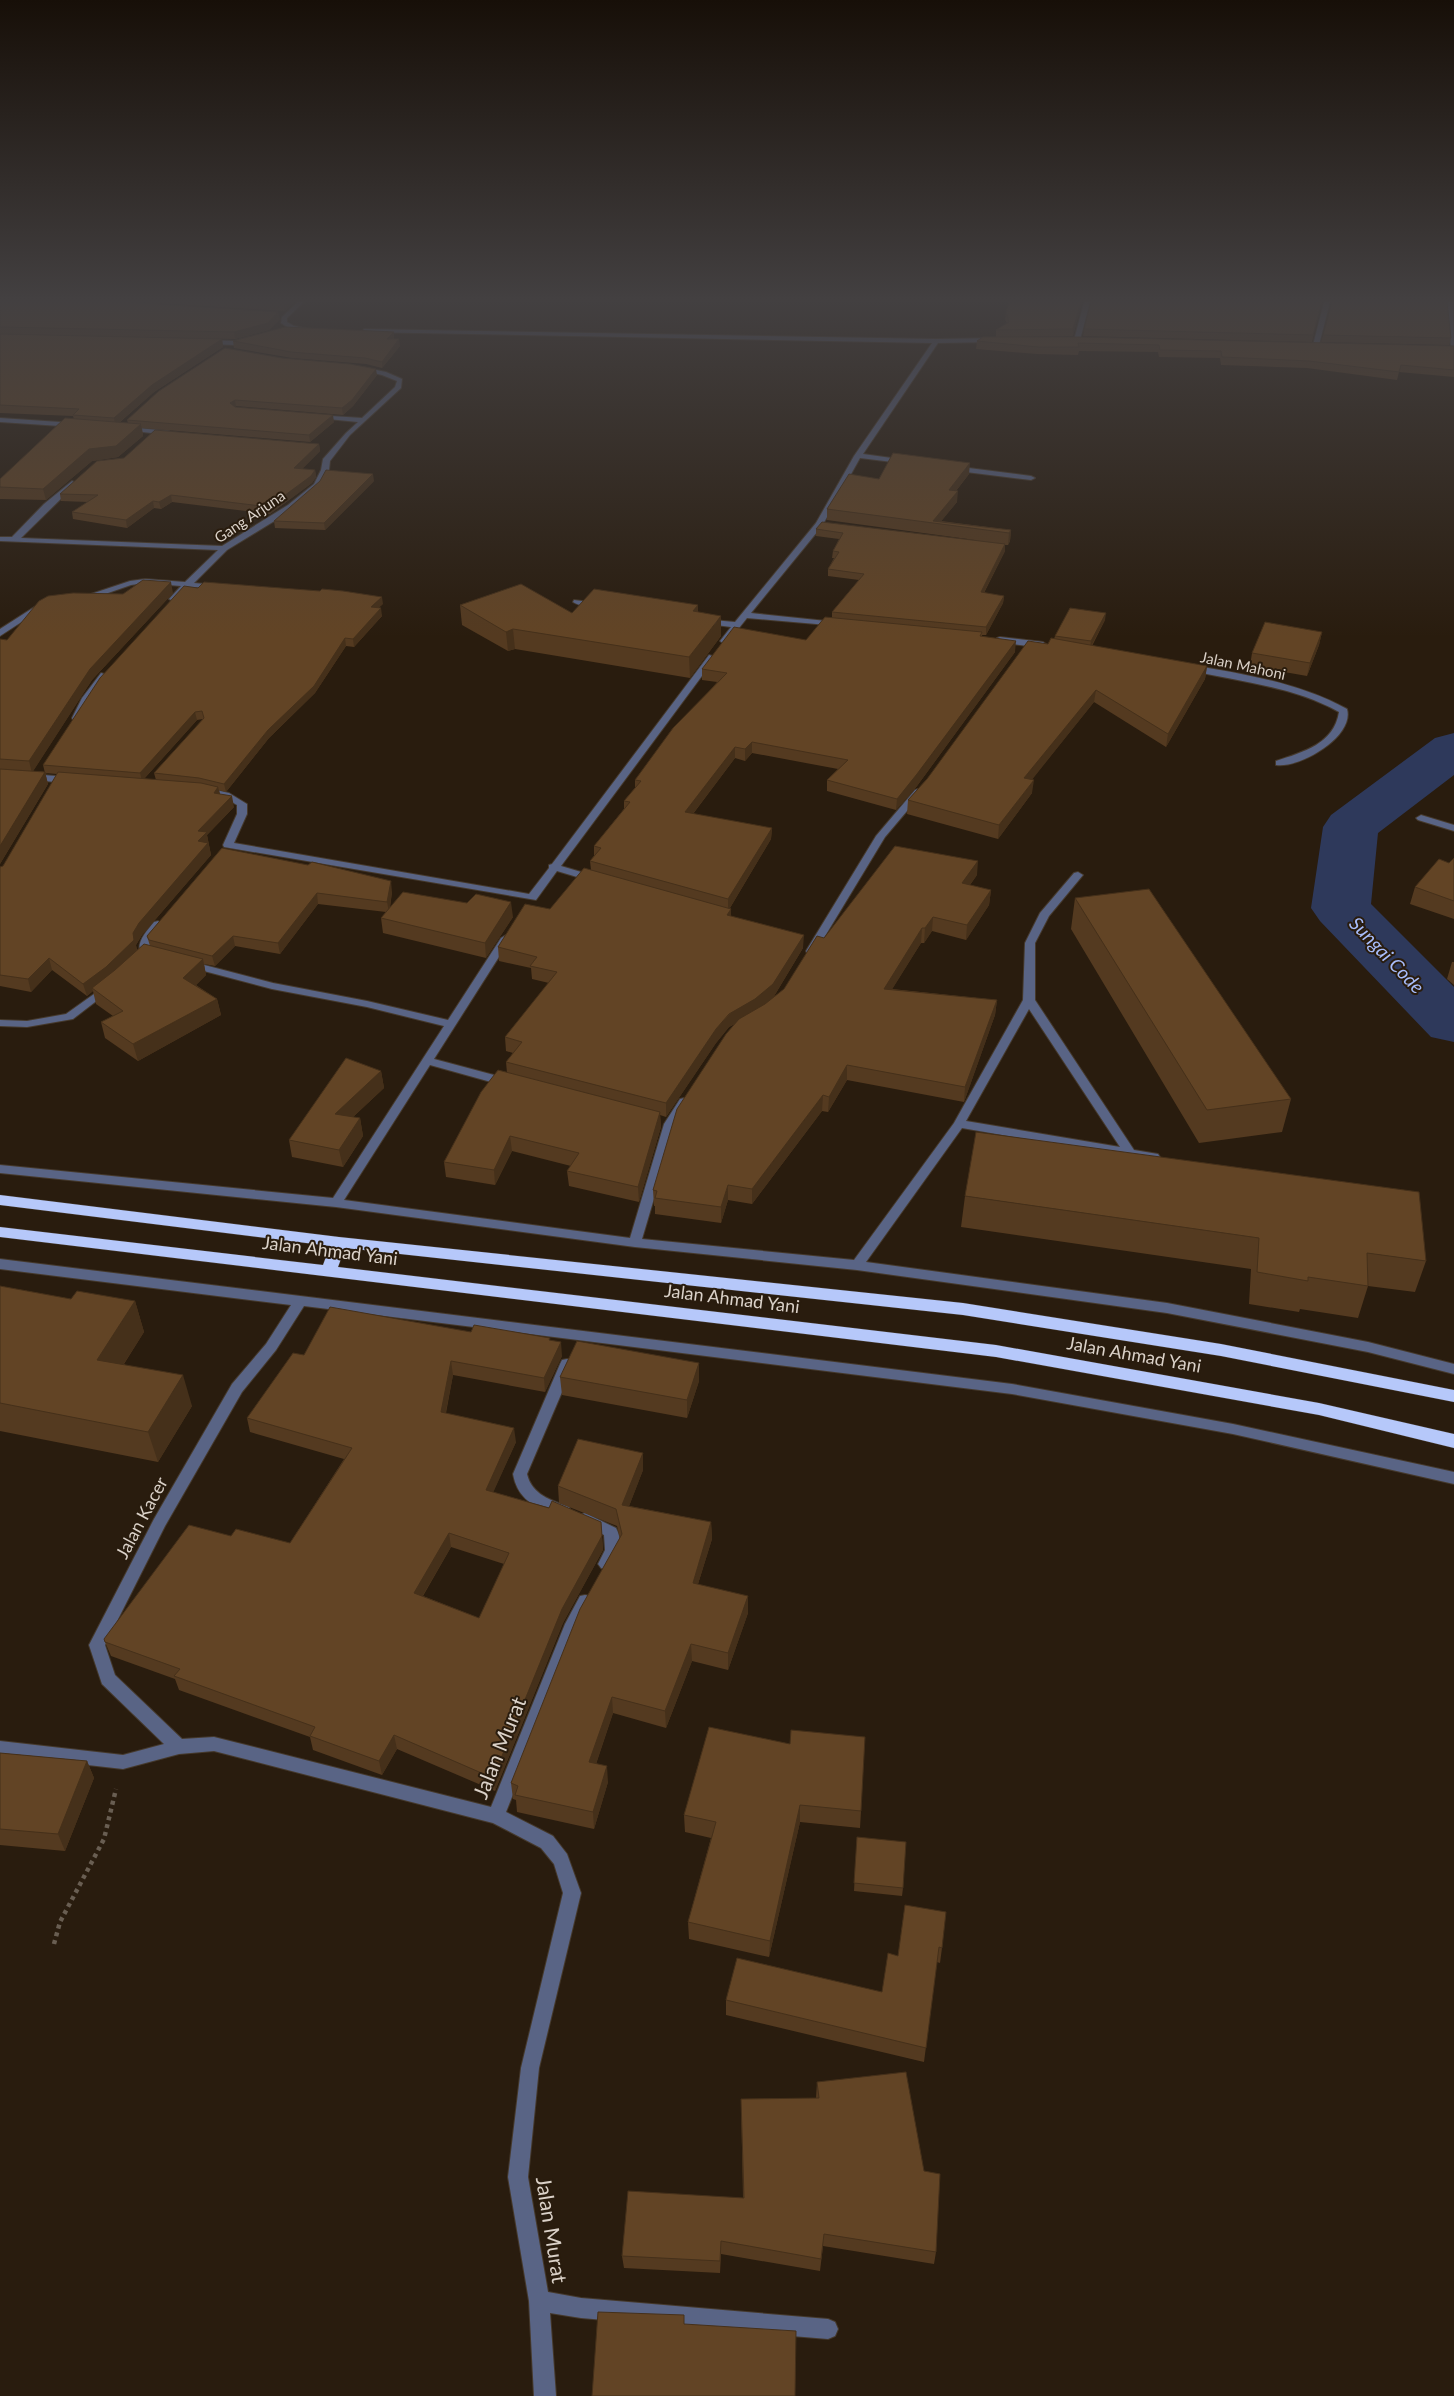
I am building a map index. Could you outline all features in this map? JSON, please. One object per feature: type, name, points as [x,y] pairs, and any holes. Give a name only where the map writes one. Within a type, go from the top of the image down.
[{"type":"highway","name":"Jalan Ahmad Yani","points":[[0,1200],[339,1242],[963,1309],[1220,1350],[1454,1396]]},
{"type":"highway","name":"Jalan Ahmad Yani","points":[[0,1232],[996,1351],[1319,1409],[1454,1441]]},
{"type":"highway","points":[[329,1271],[339,1242]]},
{"type":"street","name":"Gang Arjuna","points":[[169,604],[224,548],[303,498],[317,485],[325,470],[326,461],[336,448],[370,414]]},
{"type":"street","points":[[195,790],[226,795],[242,804],[242,814],[225,849],[529,902],[553,867],[736,625],[822,525],[858,456],[887,414]]},
{"type":"street","points":[[314,416],[363,420]]},
{"type":"street","points":[[0,420],[79,426]]},
{"type":"street","points":[[125,423],[119,429],[174,434]]},
{"type":"street","points":[[148,438],[155,432]]},
{"type":"street","points":[[326,448],[336,448]]},
{"type":"street","points":[[858,456],[916,463]]},
{"type":"street","points":[[944,467],[1030,478]]},
{"type":"street","points":[[15,539],[79,477]]},
{"type":"street","points":[[0,539],[224,548]]},
{"type":"street","points":[[80,598],[94,597],[130,583],[145,581],[223,587]]},
{"type":"street","points":[[0,633],[40,607],[54,602]]},
{"type":"street","points":[[577,602],[605,606]]},
{"type":"street","points":[[744,615],[842,625]]},
{"type":"street","points":[[699,620],[736,625]]},
{"type":"street","points":[[989,639],[1025,647],[1056,648]]},
{"type":"street","name":"Jalan Mahoni","points":[[1179,666],[1300,692],[1330,702],[1344,711],[1344,721],[1339,731],[1321,747],[1279,762]]},
{"type":"street","points":[[69,728],[86,698],[110,669]]},
{"type":"street","points":[[36,777],[42,769]]},
{"type":"street","points":[[0,775],[36,777],[54,783],[76,780]]},
{"type":"street","points":[[807,956],[813,939],[881,836],[926,782]]},
{"type":"street","points":[[1421,818],[1454,828]]},
{"type":"street","points":[[553,867],[601,880]]},
{"type":"street","points":[[857,1265],[959,1124],[1029,1000],[1030,943],[1044,915],[1078,875]]},
{"type":"street","points":[[146,957],[143,946],[147,938],[165,916]]},
{"type":"street","points":[[336,1203],[512,929]]},
{"type":"street","points":[[182,963],[272,986],[367,1004],[450,1024]]},
{"type":"street","points":[[0,1023],[28,1024],[69,1017],[120,977]]},
{"type":"street","points":[[1029,1000],[1129,1152]]},
{"type":"street","points":[[427,1061],[520,1086]]},
{"type":"street","points":[[635,1243],[665,1123],[691,1091]]},
{"type":"street","points":[[959,1124],[1166,1159]]},
{"type":"street","points":[[0,1169],[336,1203],[635,1243],[857,1265],[1167,1308],[1368,1346],[1454,1369]]},
{"type":"street","points":[[0,1264],[1012,1389],[1233,1429],[1454,1478]]},
{"type":"street","name":"Jalan Kacer","points":[[179,1748],[108,1679],[97,1645],[159,1523],[237,1388],[271,1347],[300,1300]]},
{"type":"street","name":"Jalan Murat","points":[[545,2396],[539,2301],[518,2176],[530,2068],[572,1893],[560,1860],[547,1842],[496,1816],[573,1624],[613,1550],[611,1532],[600,1525],[534,1499],[521,1485],[520,1474],[553,1394],[580,1337]]},
{"type":"street","points":[[0,1748],[122,1762],[179,1748],[214,1744],[496,1816]]},
{"type":"street","points":[[539,2301],[581,2308],[828,2329]]},
{"type":"path","points":[[54,1944],[60,1922],[104,1839],[122,1762]]},
{"type":"building","points":[[74,414],[119,414],[114,418],[73,415]]},
{"type":"building","points":[[134,414],[333,415],[309,435],[127,420]]},
{"type":"building","points":[[65,418],[141,424],[116,446],[89,449],[43,489],[0,487],[0,479]]},
{"type":"building","points":[[155,430],[319,444],[294,468],[315,470],[311,476],[269,507],[171,495],[159,502],[153,501],[126,520],[72,512],[98,495],[60,494],[97,461],[124,458]]},
{"type":"building","points":[[893,453],[970,463],[949,490],[958,491],[933,521],[1011,530],[1009,533],[827,509],[849,474],[879,479]]},
{"type":"building","points":[[326,470],[373,474],[324,523],[274,521],[320,481]]},
{"type":"building","points":[[822,522],[1005,544],[981,592],[1004,596],[986,627],[832,612],[864,574],[828,569],[839,552],[833,551],[843,533],[816,529]]},
{"type":"building","points":[[143,580],[171,582],[90,669],[29,761],[0,759],[0,639],[7,640],[39,601],[48,596],[73,593],[123,594]]},
{"type":"building","points":[[204,582],[343,591],[382,597],[371,607],[381,608],[353,639],[345,638],[314,686],[268,730],[224,784],[199,778],[154,773],[204,718],[202,711],[195,712],[140,773],[43,765],[100,678],[184,586],[198,588]]},
{"type":"building","points":[[521,584],[572,613],[594,589],[698,605],[693,611],[721,616],[689,657],[513,629],[506,632],[460,605]]},
{"type":"building","points":[[1070,608],[1106,613],[1091,641],[1055,636]]},
{"type":"building","points":[[825,617],[982,632],[980,636],[1016,641],[897,799],[827,780],[848,760],[752,742],[745,749],[735,747],[685,812],[772,828],[728,899],[590,861],[601,848],[594,846],[630,802],[624,801],[641,781],[635,780],[673,728],[727,673],[702,669],[734,627],[806,640]]},
{"type":"building","points":[[1265,622],[1322,632],[1310,663],[1252,653]]},
{"type":"building","points":[[1051,638],[1207,666],[1168,734],[1096,690],[1024,778],[1034,780],[999,825],[908,800],[927,779],[1028,641],[1048,644]]},
{"type":"building","points":[[0,769],[45,772],[0,846]]},
{"type":"building","points":[[58,772],[201,783],[218,787],[214,793],[232,796],[198,831],[207,832],[198,841],[208,843],[139,923],[133,933],[134,940],[106,967],[83,984],[49,958],[28,979],[0,975],[0,867],[3,866]]},
{"type":"building","points":[[895,846],[978,861],[962,883],[991,890],[967,925],[933,917],[925,928],[922,928],[884,989],[997,1000],[965,1087],[847,1065],[829,1097],[823,1095],[752,1189],[728,1185],[721,1207],[655,1198],[657,1191],[653,1190],[677,1109],[726,1034],[739,1019],[765,1004],[784,989],[817,936],[824,938]]},
{"type":"building","points":[[222,848],[308,865],[312,862],[391,881],[387,902],[317,893],[278,943],[233,936],[212,956],[149,940],[147,936]]},
{"type":"building","points":[[1454,858],[1454,901],[1415,887],[1439,859],[1449,863]]},
{"type":"building","points":[[584,868],[731,909],[727,915],[804,935],[773,984],[755,999],[729,1014],[716,1029],[666,1103],[506,1062],[522,1042],[505,1037],[557,972],[530,966],[537,957],[498,947],[525,904],[550,909]]},
{"type":"building","points":[[1149,889],[1291,1099],[1207,1110],[1075,898]]},
{"type":"building","points":[[403,892],[467,903],[476,894],[511,902],[485,943],[381,918]]},
{"type":"building","points":[[144,944],[203,959],[183,978],[217,999],[133,1044],[101,1022],[123,1011],[92,988]]},
{"type":"building","points":[[346,1058],[381,1071],[335,1114],[360,1118],[339,1150],[289,1140]]},
{"type":"building","points":[[498,1070],[660,1112],[638,1187],[567,1171],[579,1153],[510,1136],[494,1170],[444,1162],[481,1092]]},
{"type":"building","points":[[976,1132],[1419,1192],[1426,1261],[1367,1253],[1368,1286],[1308,1277],[1308,1281],[1257,1272],[1259,1238],[965,1196]]},
{"type":"building","points":[[0,1286],[71,1299],[77,1291],[135,1301],[97,1360],[183,1375],[148,1432],[0,1403]]},
{"type":"building","points":[[330,1307],[471,1332],[474,1325],[550,1338],[549,1340],[561,1342],[544,1378],[451,1361],[441,1412],[514,1428],[486,1490],[549,1508],[552,1501],[601,1522],[602,1536],[562,1609],[493,1778],[394,1735],[379,1761],[310,1736],[315,1727],[174,1676],[180,1669],[105,1642],[104,1639],[189,1525],[231,1536],[236,1529],[290,1543],[352,1448],[247,1418],[293,1353],[304,1355]],"holes":[[[449,1533],[509,1553],[479,1618],[414,1593]]]},
{"type":"building","points":[[577,1341],[699,1363],[687,1400],[560,1377]]},
{"type":"building","points":[[578,1439],[643,1453],[622,1505],[711,1522],[693,1583],[748,1596],[728,1653],[691,1644],[665,1711],[612,1697],[589,1762],[607,1766],[593,1812],[515,1795],[518,1786],[511,1783],[580,1609],[622,1534],[616,1509],[558,1486]]},
{"type":"building","points":[[709,1727],[790,1744],[791,1730],[865,1737],[861,1811],[800,1805],[770,1941],[688,1922],[716,1822],[684,1815]]},
{"type":"building","points":[[0,1753],[87,1761],[58,1834],[0,1829]]},
{"type":"building","points":[[857,1837],[906,1842],[903,1888],[854,1883]]},
{"type":"building","points":[[905,1905],[946,1912],[942,1948],[939,1947],[926,2048],[726,2000],[737,1958],[882,1992],[888,1953],[898,1956]]},
{"type":"building","points":[[906,2072],[924,2171],[940,2174],[936,2252],[824,2234],[821,2259],[721,2241],[720,2261],[622,2256],[628,2191],[744,2198],[741,2099],[819,2098],[817,2082]]},
{"type":"building","points":[[598,2312],[684,2315],[684,2324],[796,2331],[795,2396],[592,2396]]},
{"type":"waterway","name":"Sungai Code","points":[[1454,749],[1351,827],[1341,908],[1454,1023]]}]
